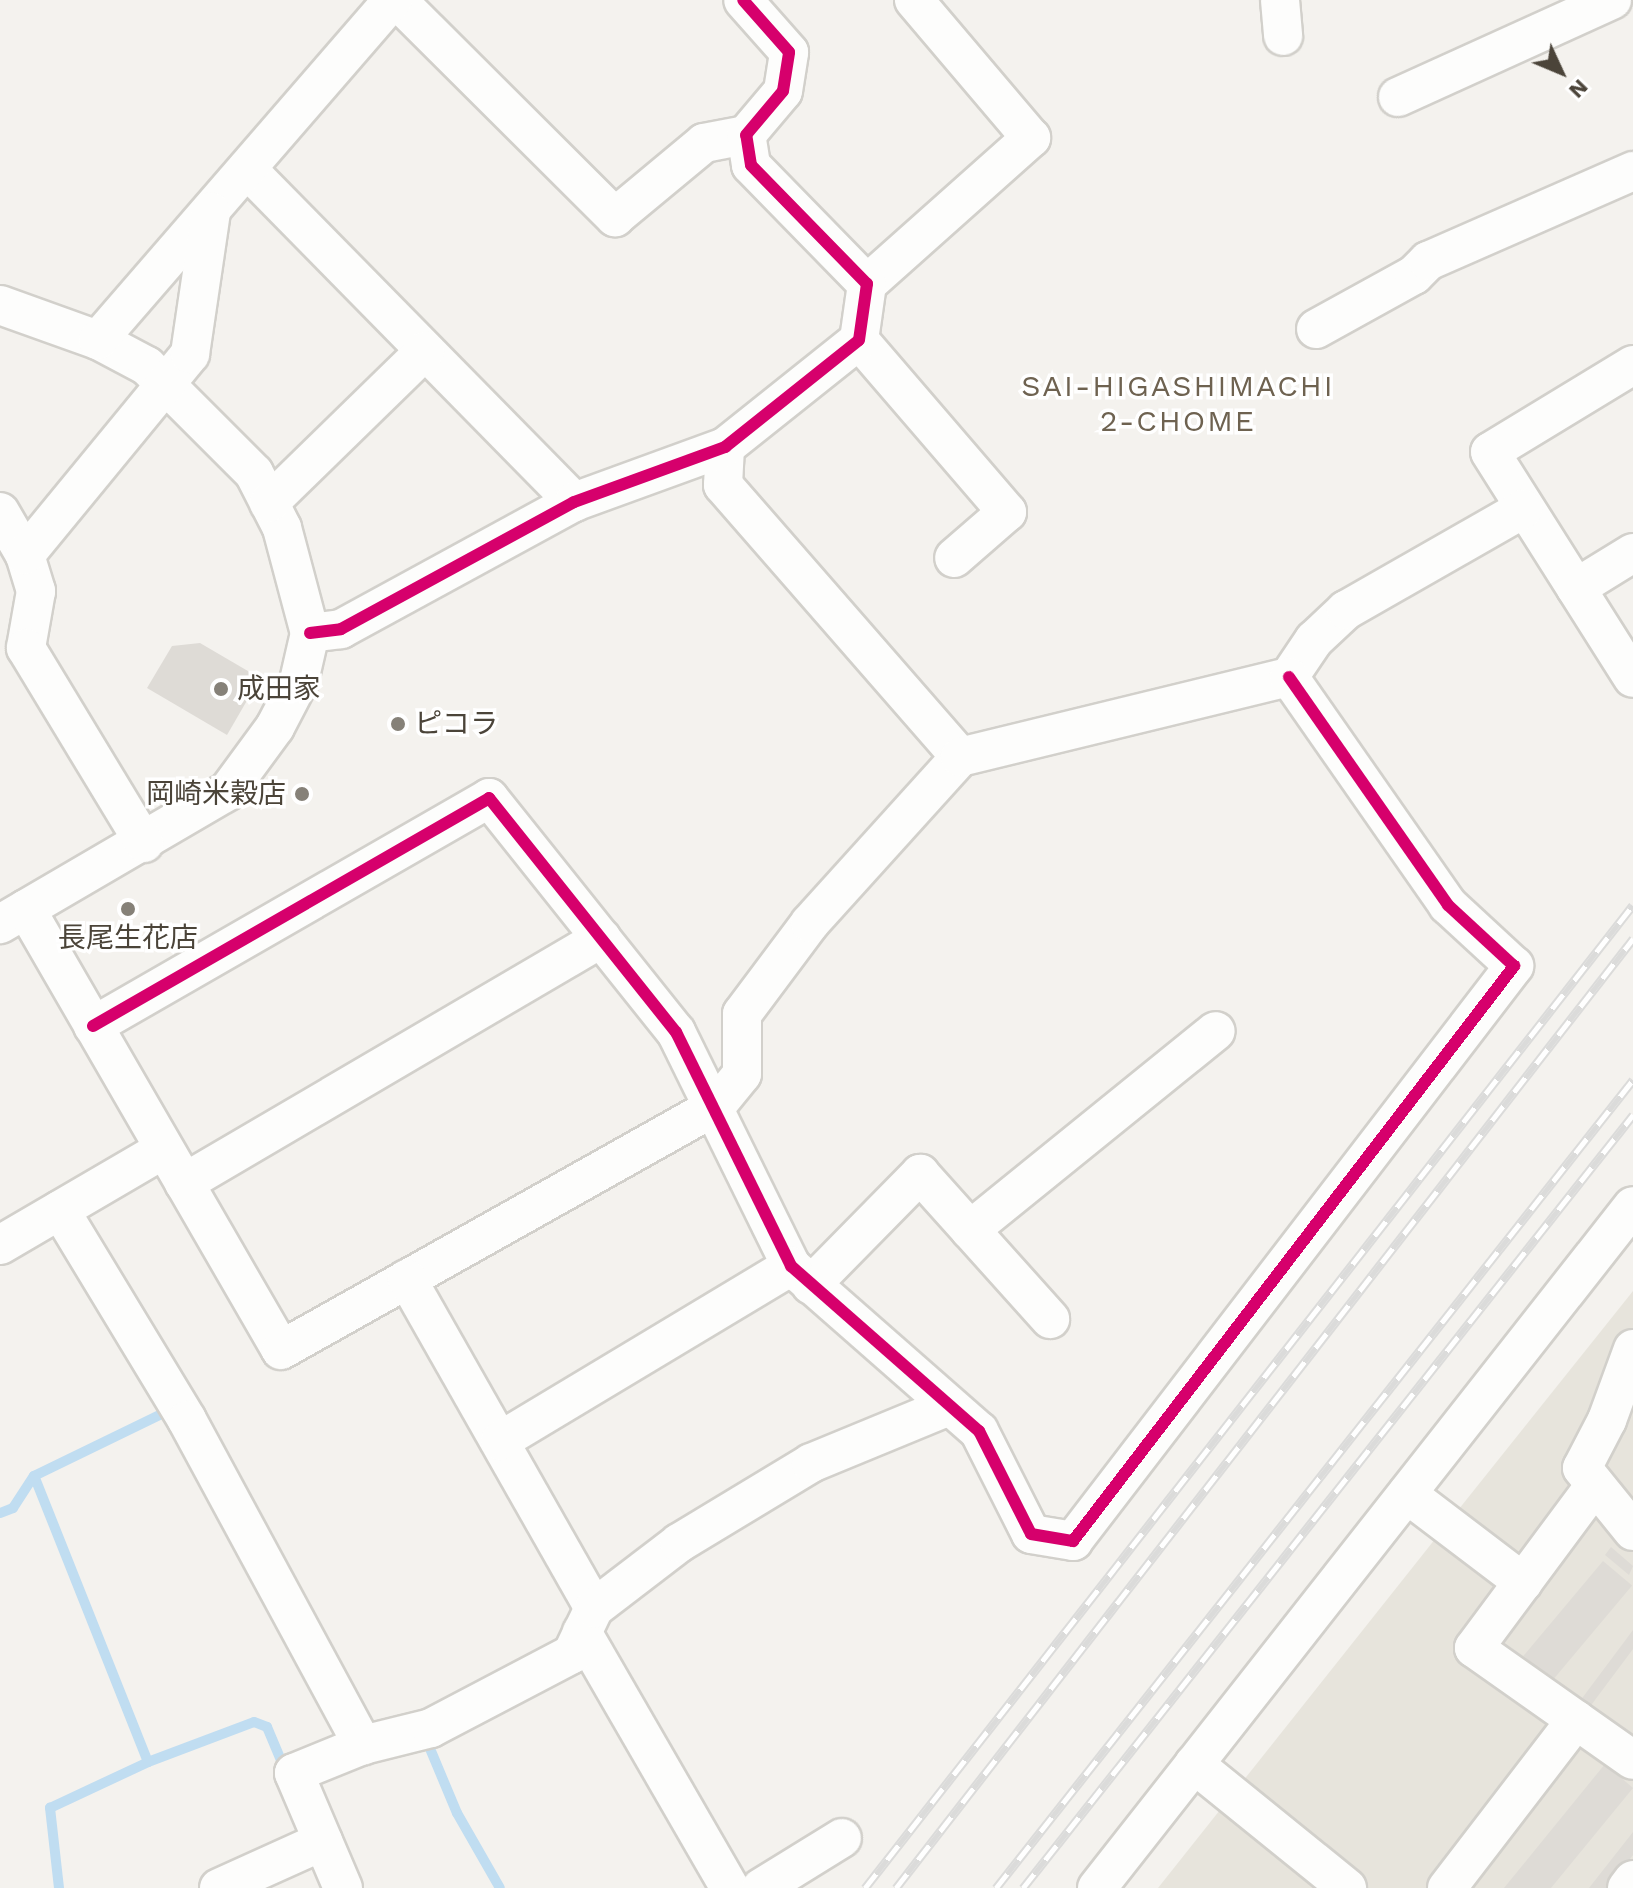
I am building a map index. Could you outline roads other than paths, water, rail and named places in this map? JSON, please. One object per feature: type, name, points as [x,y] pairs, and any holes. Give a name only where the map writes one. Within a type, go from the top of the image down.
[{"type":"street","points":[[98,340],[395,0],[615,217],[704,143],[746,135],[783,91],[789,52],[743,0]]},
{"type":"street","points":[[310,633],[341,629],[574,502],[725,447],[859,340],[867,284],[1031,138],[914,0]]},
{"type":"street","points":[[1398,97],[1612,0]]},
{"type":"street","points":[[746,135],[751,165],[867,284]]},
{"type":"street","points":[[247,169],[574,502]]},
{"type":"street","points":[[1316,329],[1414,275],[1428,261],[1633,171]]},
{"type":"street","points":[[25,555],[190,354],[212,210]]},
{"type":"street","points":[[0,305],[98,340],[147,366],[254,473],[282,528],[310,633],[299,681],[275,727],[228,791],[13,917],[93,1026],[281,1350],[716,1106],[742,1074],[742,1014],[810,923],[960,757],[1289,677],[1314,640],[1346,610],[1523,509]]},
{"type":"street","points":[[859,340],[1007,512],[954,558]]},
{"type":"street","points":[[269,503],[425,351]]},
{"type":"street","points":[[1633,365],[1490,452],[1523,509],[1633,678]]},
{"type":"street","points":[[725,447],[723,485],[960,757]]},
{"type":"street","points":[[0,512],[25,555],[36,591],[13,656],[144,843]]},
{"type":"street","points":[[1576,588],[1633,553]]},
{"type":"street","points":[[93,1026],[489,798],[676,1032],[801,1276],[979,1431],[1031,1534],[1073,1541],[1514,966],[1448,905],[1289,677]]},
{"type":"street","points":[[184,1183],[601,938]]},
{"type":"street","points":[[970,1230],[1216,1031]]},
{"type":"street","points":[[0,1245],[164,1149]]},
{"type":"street","points":[[500,1441],[801,1276],[920,1174],[1050,1319]]},
{"type":"street","points":[[1097,1888],[1633,1206]]},
{"type":"street","points":[[60,1210],[187,1420],[363,1745]]},
{"type":"street","points":[[407,1279],[500,1441],[588,1620],[730,1888]]},
{"type":"street","points":[[1633,1349],[1607,1420],[1582,1468],[1633,1531]]},
{"type":"street","points":[[343,1888],[294,1773],[363,1745],[431,1728],[572,1654],[588,1620],[679,1543],[811,1463],[949,1406]]},
{"type":"street","points":[[1595,1485],[1474,1648],[1633,1760]]},
{"type":"street","points":[[1407,1494],[1523,1582]]},
{"type":"street","points":[[1447,1888],[1576,1720]]},
{"type":"street","points":[[1194,1764],[1336,1885]]},
{"type":"street","points":[[761,1888],[842,1838]]},
{"type":"street","points":[[219,1888],[323,1841]]},
{"type":"street","points":[[1627,1888],[1633,1880]]},
{"type":"waterway","points":[[59,1888],[50,1808],[148,1762],[34,1476],[170,1410]]},
{"type":"waterway","points":[[0,1513],[13,1508],[34,1476]]},
{"type":"waterway","points":[[148,1762],[254,1722],[267,1727],[283,1765],[290,1763]]},
{"type":"waterway","points":[[426,1739],[457,1813],[500,1888]]},
{"type":"railway","points":[[865,1888],[1633,905]]},
{"type":"railway","points":[[896,1888],[1633,939]]},
{"type":"railway","points":[[996,1888],[1633,1080]]},
{"type":"railway","points":[[1023,1888],[1633,1115]]},
{"type":"place","name":"成田家","points":[[221,689]]},
{"type":"place","name":"ピコラ","points":[[398,724]]},
{"type":"place","name":"岡崎米穀店","points":[[302,794]]},
{"type":"place","name":"長尾生花店","points":[[128,909]]},
{"type":"district","name":"SAI-HIGASHIMACHI 2-CHOME","points":[[1178,403]]}]
